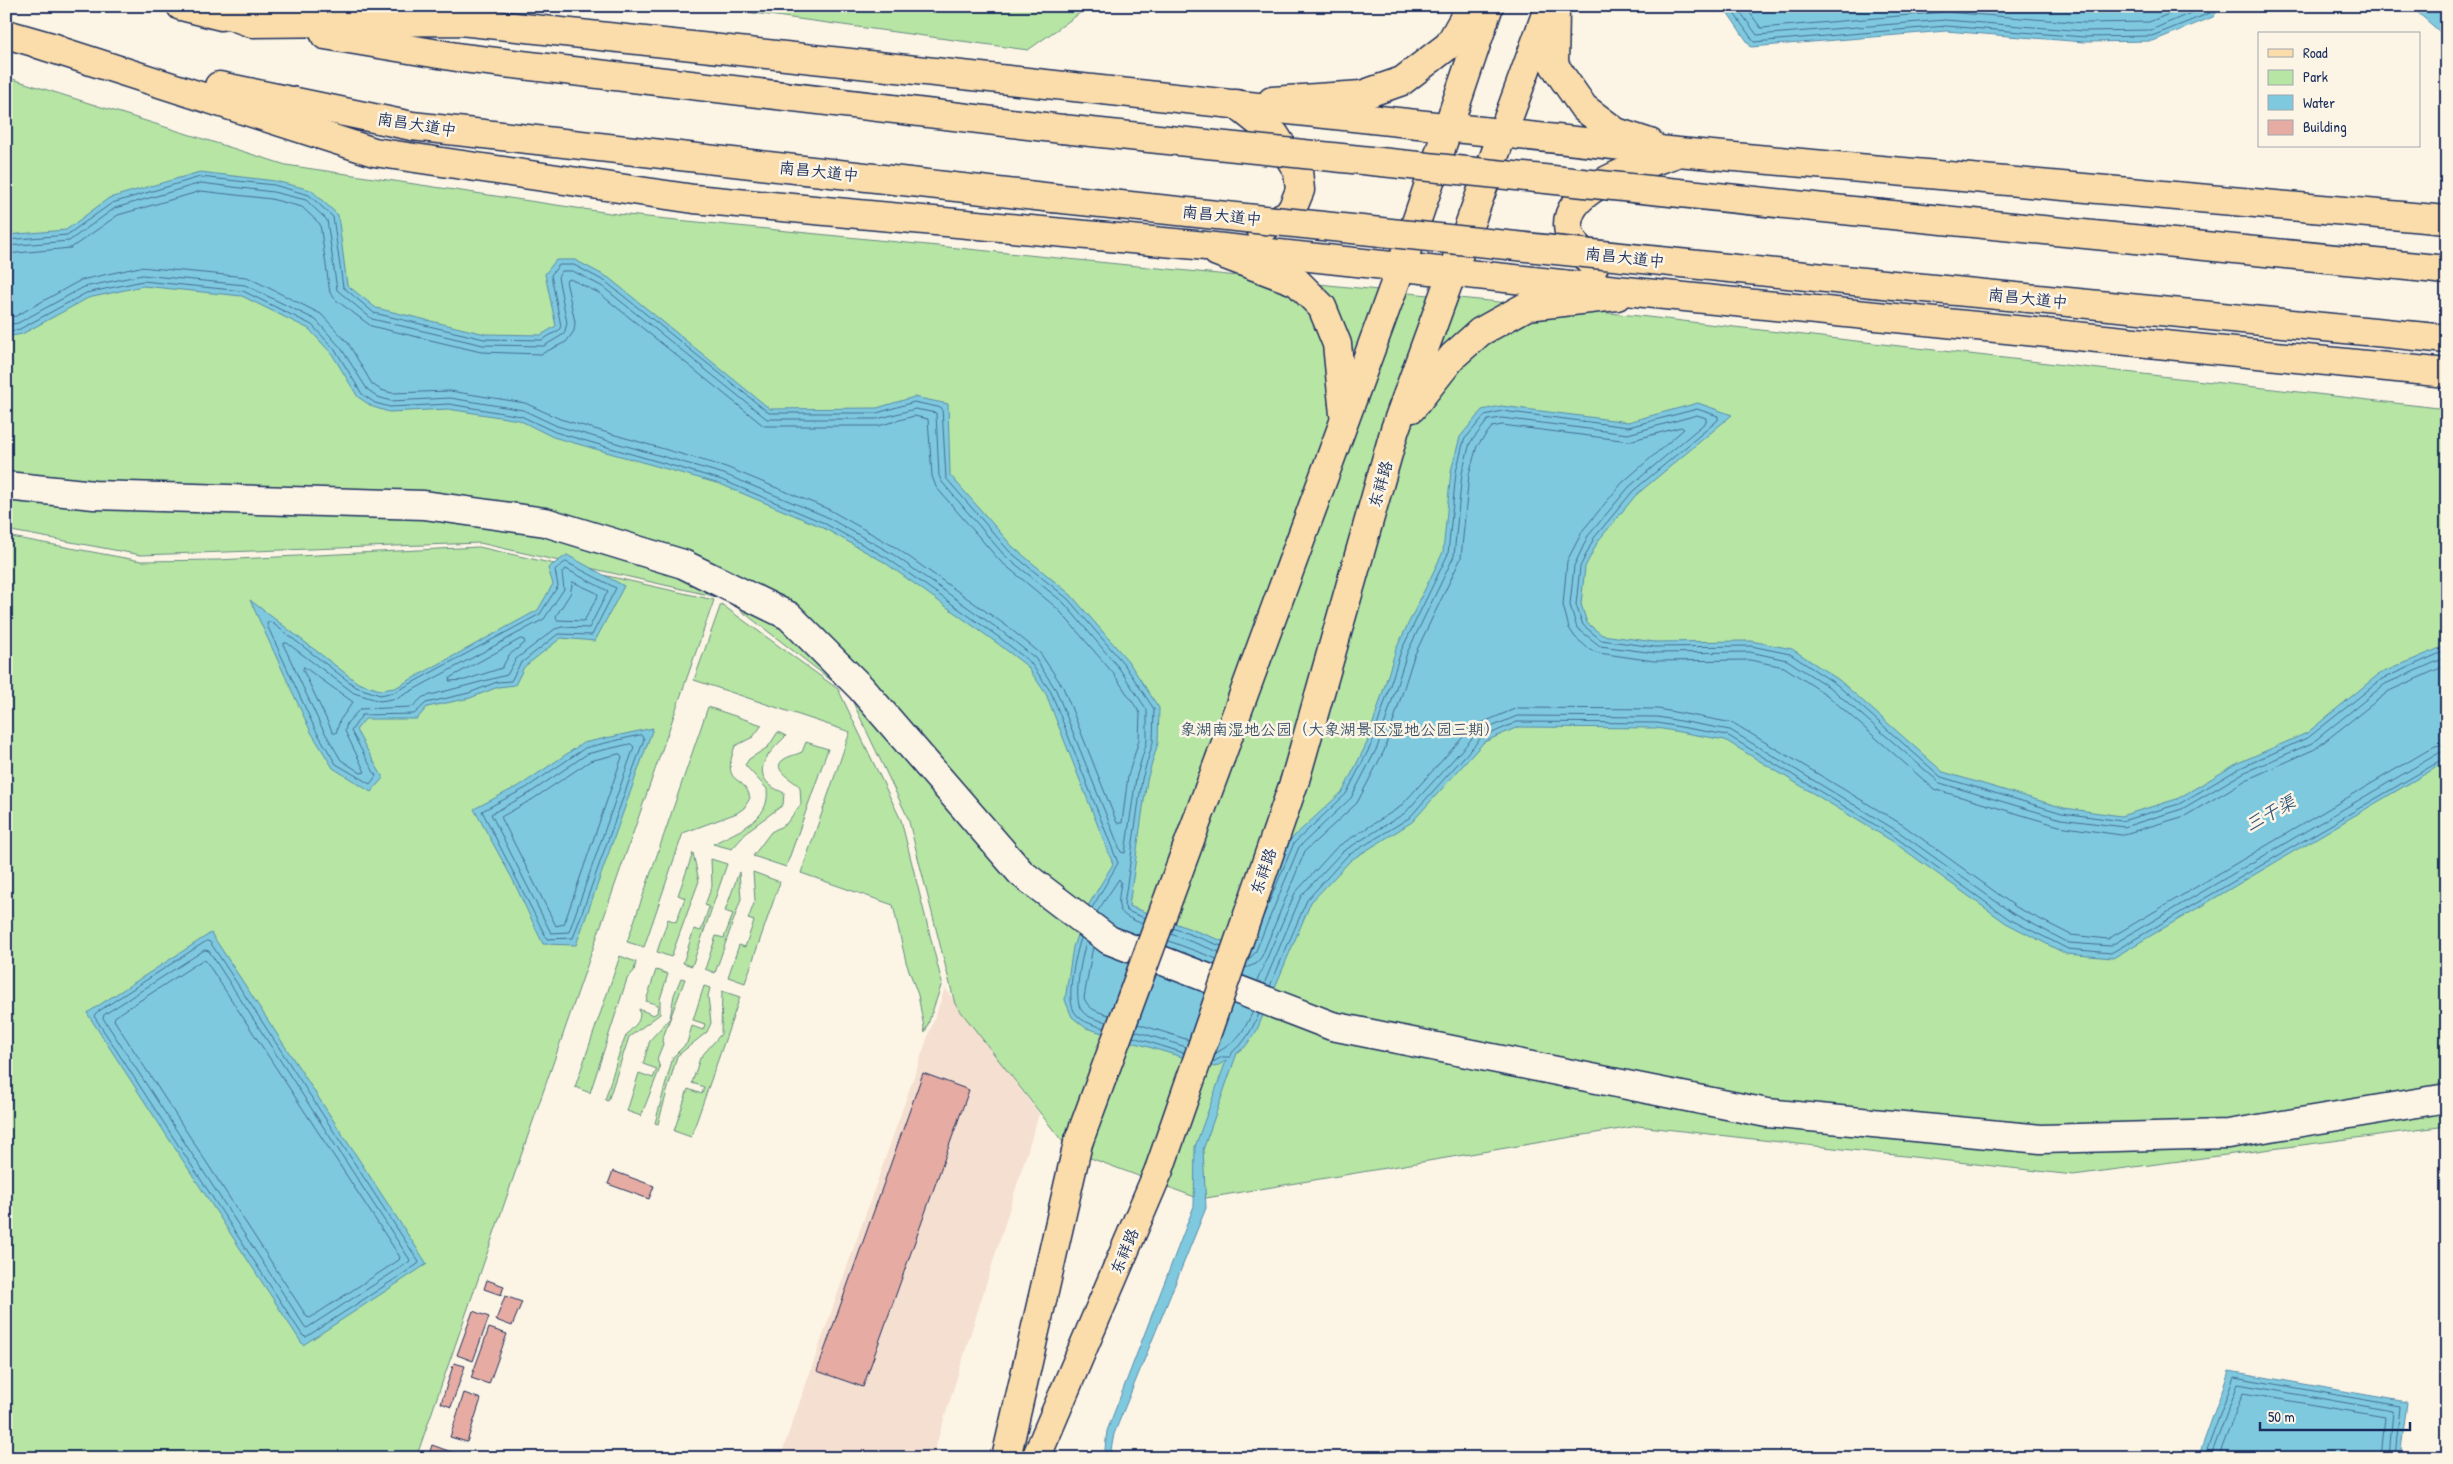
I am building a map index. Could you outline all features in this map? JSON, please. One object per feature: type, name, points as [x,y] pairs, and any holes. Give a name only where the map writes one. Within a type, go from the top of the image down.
[{"type":"main road","points":[[181,6],[252,23],[463,58],[1062,129],[1882,214],[2447,270]]},
{"type":"main road","points":[[204,6],[252,23],[460,21],[1678,152],[2447,220]]},
{"type":"main road","points":[[1236,104],[1362,95],[1402,81],[1449,45],[1471,6]]},
{"type":"main road","points":[[1006,1458],[1078,1144],[1401,267],[1489,6]]},
{"type":"main road","name":"东祥路","points":[[1036,1458],[1159,1170],[1296,780],[1395,429],[1454,272],[1549,6]]},
{"type":"main road","points":[[1556,6],[1554,64],[1584,108],[1616,132],[1678,152]]},
{"type":"main road","name":"南昌大道中","points":[[6,34],[38,44],[224,87],[412,126],[1053,198],[2447,340]]},
{"type":"main road","points":[[38,44],[374,152],[694,199],[1196,245],[1645,293],[2447,373]]},
{"type":"main road","points":[[1196,245],[1266,227],[1291,212],[1300,190],[1298,170],[1275,134],[1236,104]]},
{"type":"main road","points":[[1645,293],[1594,266],[1573,240],[1568,224],[1574,206],[1603,181],[1678,152]]},
{"type":"main road","points":[[1196,245],[1298,282],[1322,307],[1337,344],[1345,421]]},
{"type":"main road","points":[[2408,266],[2447,264]]},
{"type":"main road","points":[[1395,429],[1453,356],[1480,332],[1527,306],[1645,293]]},
{"type":"lane","points":[[6,486],[94,495],[424,505],[545,522],[683,564],[789,616],[861,688],[1021,873],[1109,940],[1332,1026],[1767,1113],[2041,1139],[2228,1134],[2447,1098]]},
{"type":"shaded area","points":[[945,988],[1039,1114],[932,1458],[780,1458]]},
{"type":"green space","points":[[702,6],[1090,6],[1028,50]]},
{"type":"green space","name":"象湖南湿地公园（大象湖景区湿地公园三期）","points":[[6,77],[286,165],[617,214],[1639,316],[2447,409],[2447,1126],[2073,1175],[1638,1126],[1200,1199],[1069,1150],[955,1004],[908,818],[849,694],[726,599],[480,543],[141,555],[6,530]]},
{"type":"green space","points":[[6,536],[141,561],[217,560],[479,547],[714,600],[416,1458],[6,1458]]},
{"type":"green space","points":[[721,604],[838,689],[901,820],[942,983],[925,1033],[918,995],[906,962],[893,905],[801,873],[850,732],[694,680]]},
{"type":"green space","points":[[708,707],[762,725],[753,737],[735,746],[731,759],[730,768],[732,774],[747,790],[750,798],[744,808],[737,813],[683,833],[644,947],[627,942]]},
{"type":"green space","points":[[778,732],[786,736],[770,752],[763,765],[762,772],[764,779],[770,785],[784,793],[783,805],[750,829],[732,849],[713,844],[751,824],[764,809],[767,800],[767,789],[745,765],[749,759],[768,747]]},
{"type":"green space","points":[[806,742],[828,749],[786,867],[753,856],[771,832],[786,824],[801,804],[800,787],[779,768],[780,764],[787,757],[802,752]]},
{"type":"green space","points":[[693,853],[699,881],[671,957],[657,952],[668,919],[676,922],[685,898],[678,895]]},
{"type":"green space","points":[[711,859],[727,864],[692,966],[683,963],[694,929],[701,931],[709,907],[705,905],[712,886]]},
{"type":"green space","points":[[739,872],[741,899],[715,973],[705,969],[716,936],[724,938],[733,914],[725,911]]},
{"type":"green space","points":[[753,872],[780,882],[745,983],[728,977],[739,945],[745,947],[754,921],[748,919],[755,901]]},
{"type":"green space","points":[[620,956],[636,962],[634,971],[627,979],[590,1093],[575,1087]]},
{"type":"green space","points":[[656,970],[668,974],[660,999],[660,1014],[629,1037],[608,1101],[605,1100],[626,1036],[640,1018],[639,1009],[653,1015],[657,1013],[658,1005],[646,1001]]},
{"type":"green space","points":[[681,978],[685,979],[662,1040],[663,1044],[657,1059],[660,1068],[641,1116],[627,1111],[639,1073],[653,1078],[657,1069],[643,1064],[650,1040],[670,1018],[674,995]]},
{"type":"green space","points":[[704,986],[710,988],[708,996],[711,1023],[707,1032],[677,1056],[658,1124],[655,1123],[673,1057],[687,1043],[692,1026],[703,1030],[705,1024],[693,1020]]},
{"type":"green space","points":[[722,991],[740,997],[691,1137],[674,1131],[688,1089],[702,1094],[704,1087],[692,1083],[700,1058],[721,1034]]},
{"type":"water","points":[[1723,6],[2221,6],[2213,17],[2153,41],[2084,42],[1946,31],[1751,47]]},
{"type":"water","points":[[2414,6],[2447,6],[2447,38],[2416,11]]},
{"type":"water","name":"三干渠","points":[[200,172],[275,181],[311,190],[338,215],[347,285],[376,308],[485,334],[541,335],[556,326],[545,274],[556,260],[575,260],[609,278],[770,409],[877,408],[914,397],[948,404],[950,475],[1013,547],[1071,595],[1128,661],[1159,708],[1158,743],[1147,780],[1129,906],[1244,949],[1290,840],[1343,791],[1367,743],[1396,649],[1443,552],[1451,471],[1460,437],[1482,410],[1501,406],[1628,422],[1698,403],[1732,415],[1636,495],[1598,541],[1585,567],[1581,604],[1587,623],[1602,635],[1655,642],[1751,641],[1792,649],[1839,680],[1943,772],[2064,808],[2121,816],[2177,799],[2238,763],[2307,733],[2379,674],[2447,645],[2447,761],[2113,958],[2066,954],[2006,923],[1892,841],[1725,740],[1657,728],[1518,727],[1484,742],[1412,822],[1351,860],[1311,902],[1256,1032],[1245,1047],[1237,1053],[1203,1150],[1206,1208],[1114,1434],[1111,1450],[1113,1458],[1104,1458],[1107,1431],[1194,1206],[1195,1147],[1226,1061],[1215,1067],[1086,1028],[1072,1017],[1065,1000],[1073,947],[1085,911],[1113,864],[1046,694],[1027,666],[884,562],[820,526],[720,484],[553,437],[519,420],[448,409],[389,412],[373,407],[358,397],[332,354],[309,329],[242,296],[143,286],[88,298],[22,334],[6,337],[6,235],[66,230],[109,198]]},
{"type":"water","points":[[567,555],[624,586],[595,641],[561,638],[524,667],[515,685],[498,687],[470,698],[427,707],[417,719],[365,719],[356,730],[383,778],[371,792],[333,768],[311,732],[250,600],[358,683],[380,690],[395,688],[538,610],[553,584],[548,568]]},
{"type":"water","points":[[653,728],[576,945],[543,944],[512,878],[474,809],[524,783],[583,743]]},
{"type":"water","points":[[211,933],[427,1264],[303,1345],[87,1013]]},
{"type":"water","points":[[2229,1371],[2407,1402],[2400,1458],[2198,1458]]},
{"type":"building","points":[[923,1073],[969,1090],[863,1387],[817,1371]]},
{"type":"building","points":[[613,1171],[654,1186],[649,1199],[608,1184]]},
{"type":"building","points":[[487,1280],[504,1286],[501,1295],[484,1289]]},
{"type":"building","points":[[505,1296],[522,1302],[512,1326],[496,1320]]},
{"type":"building","points":[[473,1311],[489,1317],[473,1361],[457,1355]]},
{"type":"building","points":[[489,1328],[507,1334],[489,1384],[471,1378]]},
{"type":"building","points":[[454,1363],[465,1366],[451,1407],[441,1403]]},
{"type":"building","points":[[464,1393],[481,1399],[467,1442],[450,1437]]},
{"type":"building","points":[[432,1445],[465,1457],[465,1458],[428,1458]]}]
